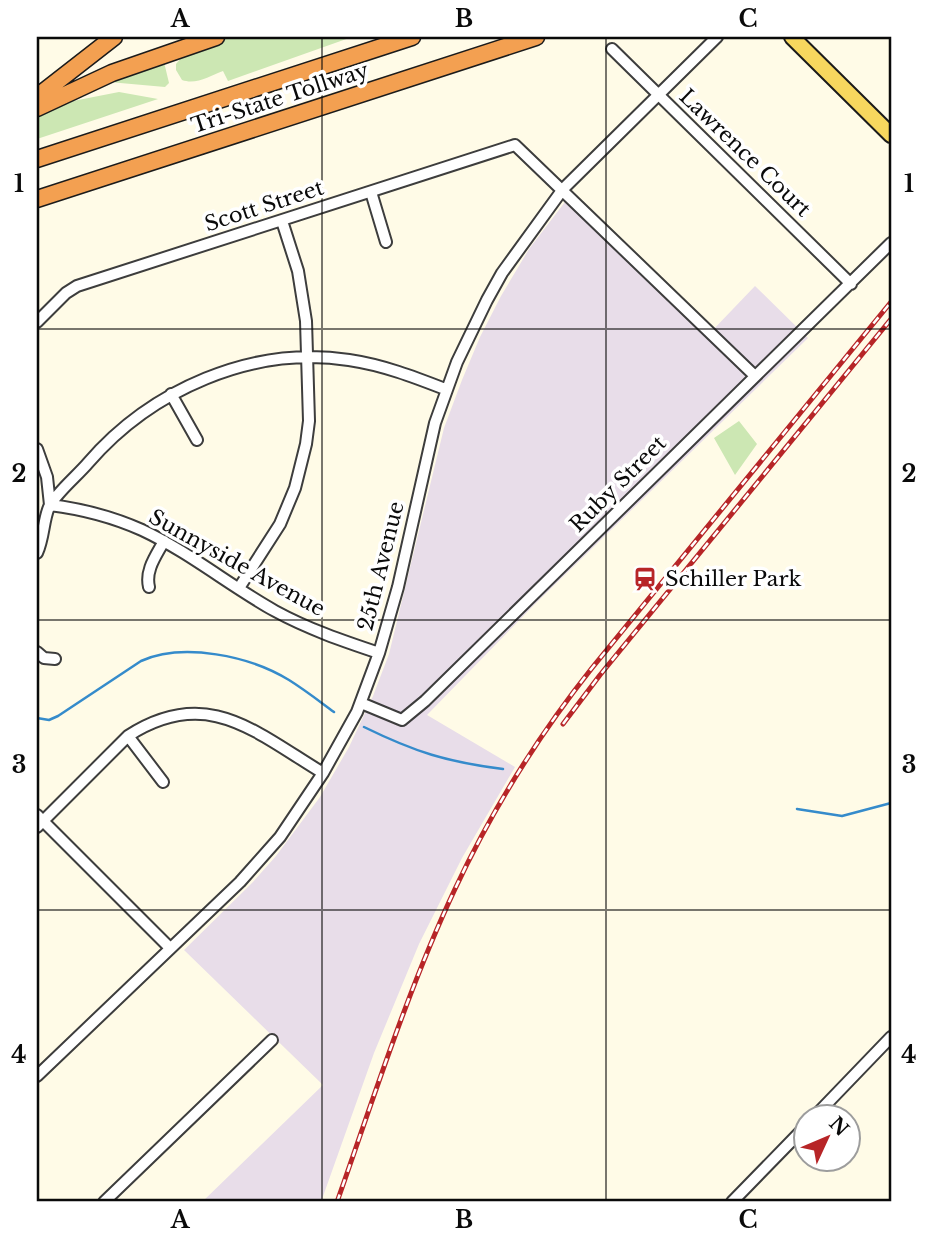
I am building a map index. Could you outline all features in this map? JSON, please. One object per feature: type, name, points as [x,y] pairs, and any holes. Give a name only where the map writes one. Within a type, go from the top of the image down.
[{"type":"highway","points":[[37,97],[114,37]]},
{"type":"highway","points":[[37,108],[112,73],[216,37]]},
{"type":"highway","name":"Tri-State Tollway","points":[[37,159],[412,37]]},
{"type":"highway","name":"Tri-State Tollway","points":[[37,199],[536,37]]},
{"type":"main road","points":[[792,37],[891,135]]},
{"type":"street","name":"25th Avenue","points":[[37,1076],[240,882],[280,837],[323,772],[361,703],[379,653],[398,587],[433,430],[446,389],[471,330],[502,273],[563,190],[717,37]]},
{"type":"street","name":"Lawrence Court","points":[[612,49],[850,284]]},
{"type":"street","name":"Scott Street","points":[[37,322],[66,293],[78,285],[515,145],[563,190]]},
{"type":"street","points":[[563,190],[755,376]]},
{"type":"street","points":[[371,192],[386,242]]},
{"type":"street","points":[[239,588],[280,524],[302,467],[309,421],[303,293],[282,221]]},
{"type":"street","name":"Ruby Street","points":[[361,703],[402,720],[425,701],[891,243]]},
{"type":"street","points":[[50,505],[118,432],[171,394],[237,368],[287,358],[347,359],[391,368],[446,389]]},
{"type":"street","points":[[171,394],[197,440]]},
{"type":"street","points":[[37,449],[47,477],[50,505],[37,553]]},
{"type":"street","name":"Sunnyside Avenue","points":[[50,505],[98,514],[141,529],[273,609],[304,625],[379,653]]},
{"type":"street","points":[[149,587],[150,568],[164,541]]},
{"type":"street","points":[[37,652],[44,658],[55,659]]},
{"type":"street","points":[[170,948],[39,821],[128,736],[143,726],[175,714],[191,712],[216,715],[241,723],[323,772]]},
{"type":"street","points":[[128,736],[163,782]]},
{"type":"street","points":[[828,1102],[891,1037]]},
{"type":"street","points":[[104,1202],[272,1040]]},
{"type":"street","points":[[732,1202],[792,1140]]},
{"type":"shaded area","points":[[568,198],[710,333],[755,286],[808,338],[534,605],[427,715],[515,767],[462,858],[419,944],[374,1053],[321,1202],[202,1202],[323,1085],[184,950],[276,856],[320,797],[349,747],[389,654],[444,428],[462,380],[501,296],[529,249]]},
{"type":"green space","points":[[231,37],[352,37],[228,81],[223,71],[198,81],[182,80],[176,70],[176,64],[181,58],[195,52],[195,47]]},
{"type":"green space","points":[[164,62],[169,83],[165,87],[109,82]]},
{"type":"green space","points":[[119,92],[158,99],[37,139],[37,117],[73,101]]},
{"type":"green space","points":[[739,421],[757,444],[735,475],[714,438]]},
{"type":"waterway","points":[[37,718],[49,720],[58,716],[141,661],[158,655],[196,652],[255,664],[289,680],[334,712]]},
{"type":"waterway","points":[[364,727],[432,755],[503,769]]},
{"type":"waterway","points":[[797,809],[842,816],[891,803]]},
{"type":"railway","points":[[337,1202],[422,965],[469,860],[517,774],[592,668],[891,302]]},
{"type":"railway","points":[[563,724],[891,319]]},
{"type":"place","name":"Schiller Park","points":[[645,579]]}]
